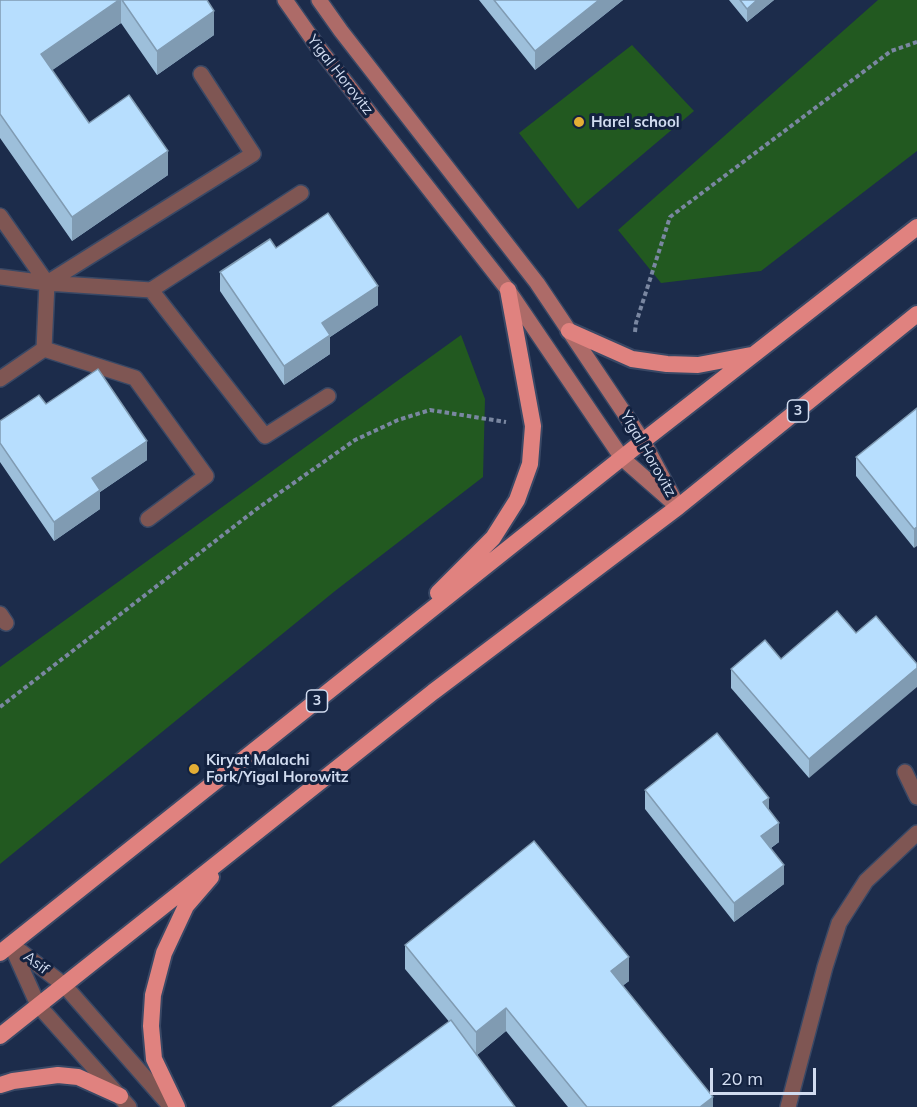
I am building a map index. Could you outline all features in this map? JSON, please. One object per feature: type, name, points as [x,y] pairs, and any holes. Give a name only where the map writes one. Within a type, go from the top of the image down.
[{"type":"highway","name":"3","points":[[6,949],[643,441],[917,227]]},
{"type":"highway","points":[[382,649],[494,538],[517,500],[530,464],[533,426],[508,290]]},
{"type":"highway","name":"3","points":[[0,1036],[433,692],[678,507],[917,314]]},
{"type":"highway","points":[[569,331],[632,359],[667,364],[698,365],[755,354]]},
{"type":"highway","points":[[177,1107],[154,1059],[150,1026],[153,994],[164,953],[186,906],[237,847]]},
{"type":"highway","points":[[0,1085],[58,1075],[78,1077],[125,1101]]},
{"type":"main road","name":"Yigal Horovitz","points":[[285,0],[318,47],[508,290],[622,458],[678,507]]},
{"type":"main road","name":"Yigal Horovitz","points":[[319,0],[537,283],[643,441],[678,507]]},
{"type":"street","points":[[48,284],[253,154],[201,74]]},
{"type":"street","points":[[0,277],[48,284],[151,290],[301,193]]},
{"type":"street","points":[[0,216],[48,284],[44,349]]},
{"type":"street","points":[[151,290],[266,436],[328,396]]},
{"type":"street","points":[[0,379],[44,349]]},
{"type":"street","points":[[44,349],[135,378],[207,476],[148,519]]},
{"type":"street","points":[[905,772],[917,796]]},
{"type":"street","points":[[788,1107],[839,923],[866,881],[917,833]]},
{"type":"street","name":"Asif","points":[[6,949],[64,985],[171,1107]]},
{"type":"street","name":"Asif","points":[[6,949],[38,1005],[125,1101]]},
{"type":"path","points":[[632,359],[636,323],[670,217],[891,51],[917,42]]},
{"type":"path","points":[[0,707],[258,508],[355,440],[398,420],[430,410],[533,426]]},
{"type":"green space","points":[[878,0],[917,0],[917,151],[761,271],[661,283],[618,230]]},
{"type":"green space","points":[[632,45],[694,111],[578,209],[519,133]]},
{"type":"green space","points":[[461,335],[485,399],[483,477],[335,591],[0,864],[0,667]]},
{"type":"building","points":[[0,0],[119,0],[41,54],[89,123],[129,95],[168,151],[72,217],[0,114]]},
{"type":"building","points":[[122,0],[207,0],[214,11],[157,51]]},
{"type":"building","points":[[494,0],[599,0],[535,51]]},
{"type":"building","points":[[740,0],[757,0],[747,9]]},
{"type":"building","points":[[328,213],[378,286],[322,323],[330,335],[284,366],[220,272],[270,239],[276,248]]},
{"type":"building","points":[[98,369],[147,441],[92,478],[100,490],[54,522],[0,443],[0,421],[39,395],[46,404]]},
{"type":"building","points":[[917,408],[917,527],[914,529],[856,457]]},
{"type":"building","points":[[837,611],[856,633],[876,616],[917,664],[917,668],[809,759],[731,669],[765,640],[781,659]]},
{"type":"building","points":[[717,733],[769,798],[763,802],[779,823],[761,836],[784,865],[734,903],[645,790]]},
{"type":"building","points":[[534,841],[629,957],[611,971],[713,1097],[700,1107],[587,1107],[506,1008],[476,1032],[405,945]]},
{"type":"building","points":[[451,1020],[515,1107],[332,1107]]},
{"type":"place","name":"Harel school","points":[[579,122]]},
{"type":"place","name":"Kiryat Malachi Fork/Yigal Horowitz","points":[[194,769]]}]
